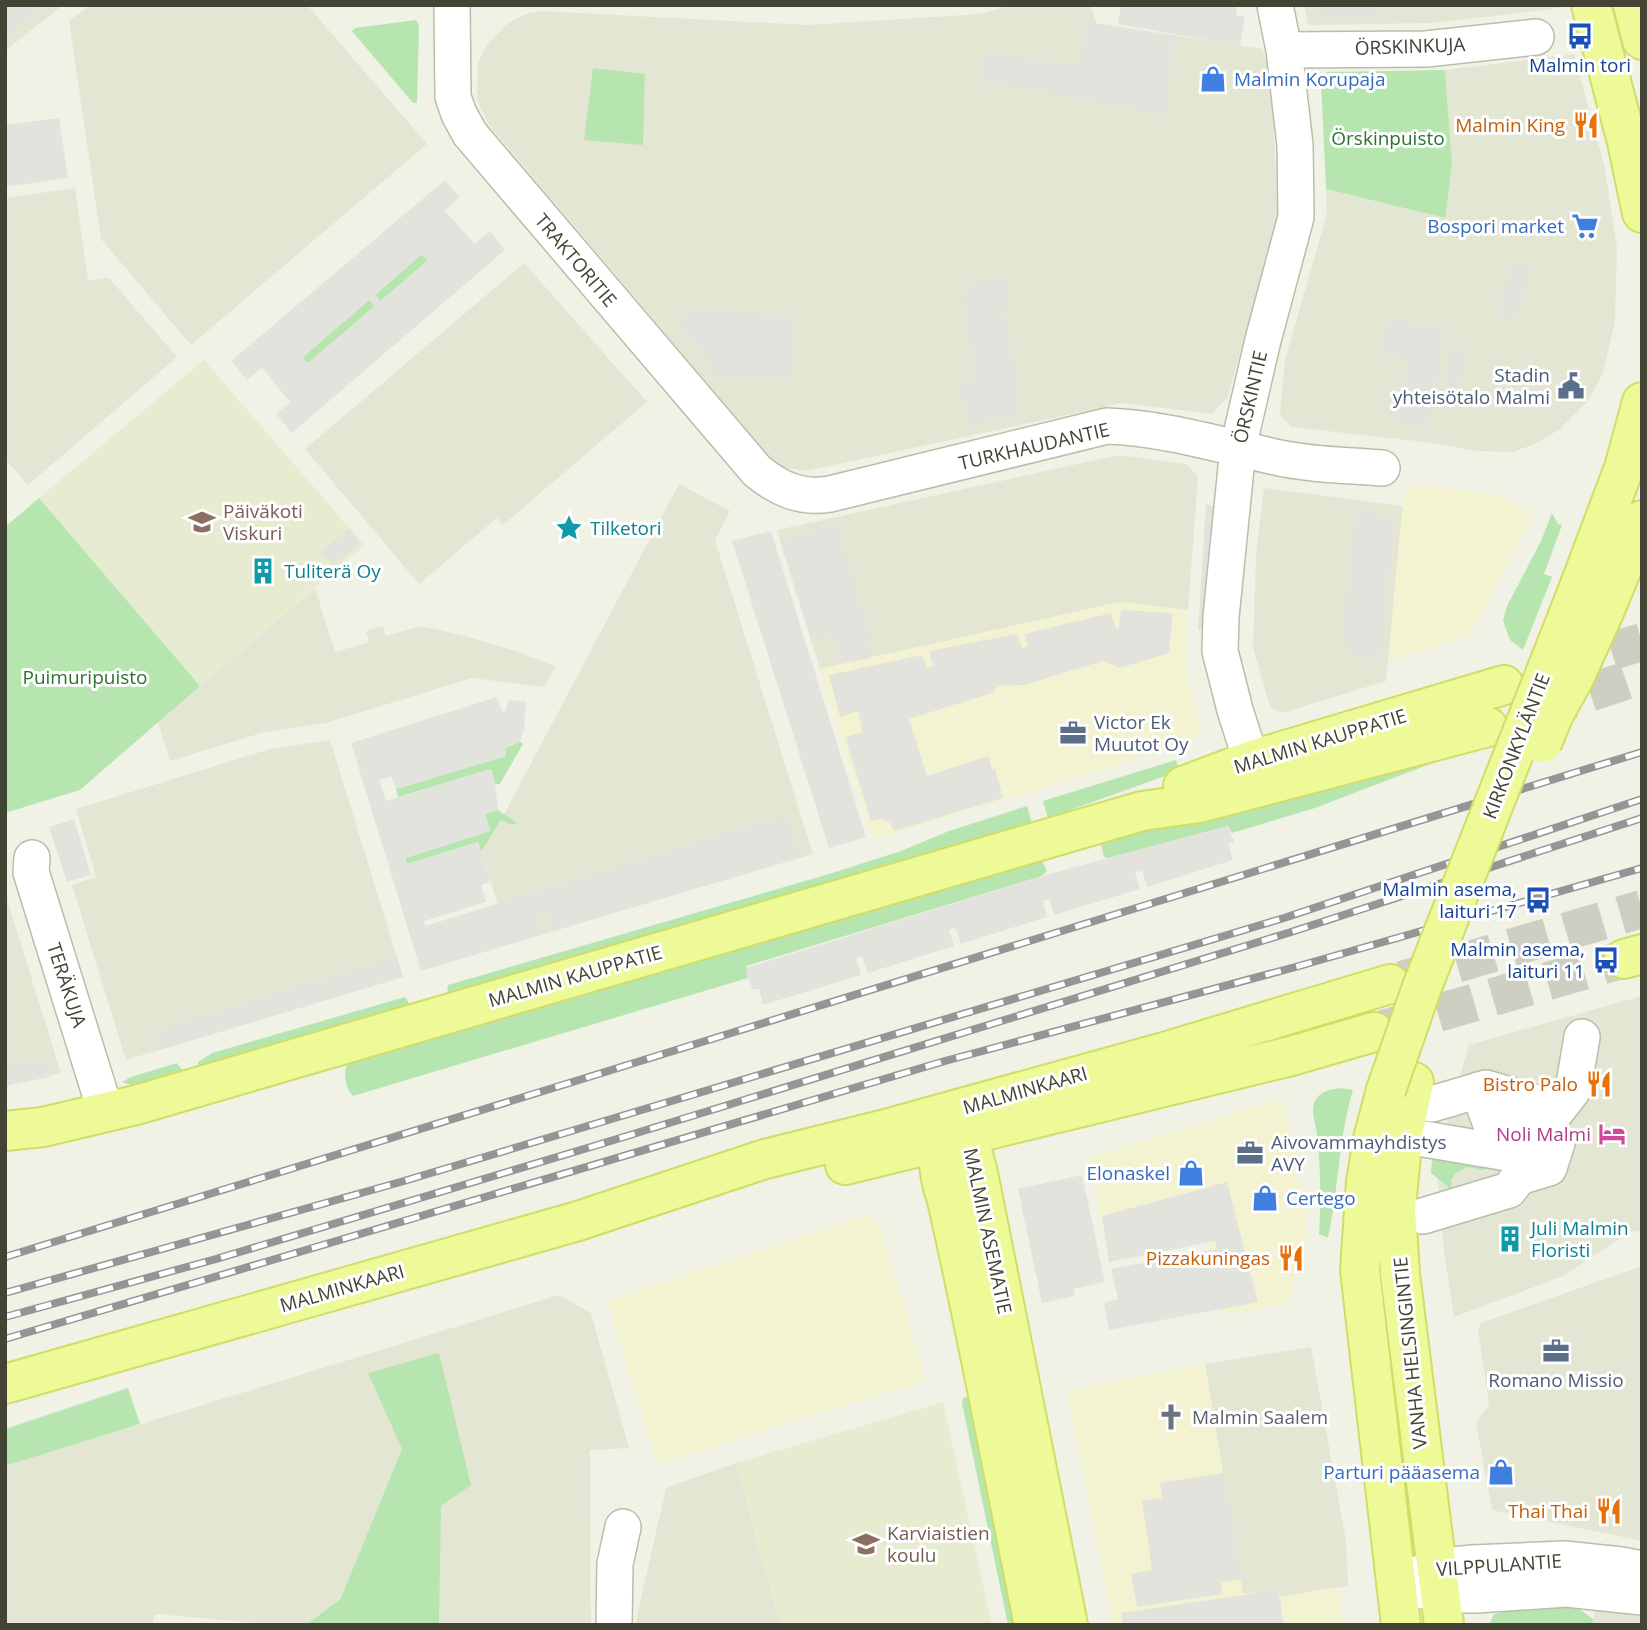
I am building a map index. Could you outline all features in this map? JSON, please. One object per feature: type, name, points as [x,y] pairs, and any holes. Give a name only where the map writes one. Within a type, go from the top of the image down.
[{"type":"main road","points":[[1591,5],[1627,142],[1642,213]]},
{"type":"main road","points":[[1633,5],[1642,40]]},
{"type":"main road","name":"KIRKONKYLÄNTIE","points":[[1411,1092],[1447,982],[1553,716],[1584,658],[1624,468],[1642,401]]},
{"type":"main road","name":"KIRKONKYLÄNTIE","points":[[1606,561],[1642,520]]},
{"type":"main road","name":"MALMIN KAUPPATIE","points":[[5,1131],[43,1127],[106,1113],[1142,810],[1199,803],[1256,774],[1504,685]]},
{"type":"main road","name":"MALMIN KAUPPATIE","points":[[1256,774],[1488,727]]},
{"type":"main road","name":"MALMINKAARI","points":[[949,1131],[1164,1052],[1390,984]]},
{"type":"main road","name":"MALMINKAARI","points":[[12,1385],[660,1195],[768,1183],[949,1131],[1291,1056],[1374,1032]]},
{"type":"main road","name":"VANHA HELSINGINTIE","points":[[1401,1625],[1360,1270],[1366,1182],[1373,1139],[1411,1092]]},
{"type":"main road","name":"VANHA HELSINGINTIE","points":[[1411,1092],[1403,1135],[1396,1210],[1400,1274],[1440,1596]]},
{"type":"main road","name":"MALMIN ASEMATIE","points":[[949,1131],[941,1184],[978,1338],[1034,1625]]},
{"type":"main road","name":"MALMIN ASEMATIE","points":[[949,1131],[978,1173],[1068,1625]]},
{"type":"street","name":"TRAKTORITIE","points":[[452,5],[453,97],[470,134],[748,461],[772,484]]},
{"type":"street","name":"ÖRSKINTIE","points":[[1256,774],[1235,710],[1220,651],[1238,448],[1296,217],[1295,145],[1284,50],[1275,5]]},
{"type":"street","name":"ÖRSKINKUJA","points":[[1284,50],[1426,49],[1536,37]]},
{"type":"street","name":"TURKHAUDANTIE","points":[[772,484],[796,494],[830,494],[1107,426],[1133,427],[1278,458],[1382,468]]},
{"type":"street","name":"TERÄKUJA","points":[[32,858],[31,872],[106,1113]]},
{"type":"street","points":[[1439,1222],[1509,1190],[1573,1090],[1582,1037]]},
{"type":"street","points":[[1411,1092],[1486,1088],[1542,1141]]},
{"type":"street","points":[[1424,1139],[1513,1154],[1542,1141]]},
{"type":"street","points":[[614,1625],[615,1564],[623,1527]]},
{"type":"street","name":"VILPPULANTIE","points":[[1440,1596],[1564,1559],[1642,1569]]},
{"type":"street","name":"VILPPULANTIE","points":[[1396,1583],[1440,1596],[1567,1589],[1642,1597]]},
{"type":"shaded area","points":[[5,5],[63,5],[5,51]]},
{"type":"shaded area","points":[[5,5],[42,5],[5,35]]},
{"type":"shaded area","points":[[90,5],[307,5],[427,144],[191,345],[101,239],[69,21]]},
{"type":"shaded area","points":[[1011,5],[1091,5],[1096,23],[1262,49],[1271,76],[1278,218],[1228,396],[1213,414],[1123,403],[806,471],[781,467],[773,461],[488,124],[477,99],[478,63],[486,46],[506,25],[530,13],[543,11],[808,25],[980,14]]},
{"type":"shaded area","points":[[1121,5],[1237,5],[1236,15],[1245,17],[1240,46],[1118,24]]},
{"type":"shaded area","points":[[1304,5],[1558,5],[1559,8],[1433,23],[1308,25]]},
{"type":"shaded area","points":[[1318,5],[1375,5],[1376,18],[1319,19]]},
{"type":"shaded area","points":[[1085,23],[1174,37],[1165,114],[979,80],[981,52],[1081,67]]},
{"type":"shaded area","points":[[1574,54],[1605,169],[1617,248],[1615,321],[1603,373],[1587,402],[1560,429],[1535,444],[1513,452],[1476,451],[1425,442],[1291,427],[1280,415],[1285,360],[1327,214],[1326,189],[1444,218],[1452,164],[1445,70]]},
{"type":"shaded area","points":[[59,118],[68,178],[5,187],[5,125]]},
{"type":"shaded area","points":[[445,180],[459,197],[445,211],[475,244],[490,231],[505,250],[292,433],[276,414],[290,402],[262,368],[247,380],[231,361]],"holes":[[[422,254],[427,261],[380,301],[375,295]],[[369,300],[375,306],[308,363],[302,358]]]},
{"type":"shaded area","points":[[75,188],[88,280],[109,278],[177,357],[28,485],[5,459],[5,198]]},
{"type":"shaded area","points":[[524,263],[647,402],[503,525],[497,518],[419,584],[305,449]]},
{"type":"shaded area","points":[[1511,263],[1530,267],[1516,319],[1497,315]]},
{"type":"shaded area","points":[[1007,278],[1005,317],[1022,413],[970,425],[958,386],[979,379],[962,304],[965,285]]},
{"type":"shaded area","points":[[685,308],[791,317],[793,379],[711,376],[710,372],[714,368],[682,326]]},
{"type":"shaded area","points":[[1391,318],[1444,331],[1436,387],[1426,427],[1396,422],[1409,359],[1380,353]]},
{"type":"shaded area","points":[[1453,347],[1467,351],[1454,405],[1440,401]]},
{"type":"shaded area","name":"Päiväkoti Viskuri","points":[[204,360],[364,545],[200,686],[39,498]]},
{"type":"shaded area","points":[[1119,455],[1186,464],[1198,477],[1188,610],[1120,602],[820,669],[777,530]]},
{"type":"shaded area","points":[[679,484],[730,511],[715,540],[813,854],[510,944],[481,852],[501,820]]},
{"type":"shaded area","points":[[1417,484],[1496,494],[1534,514],[1470,635],[1388,661],[1404,492]]},
{"type":"shaded area","points":[[1264,488],[1403,506],[1386,681],[1282,713],[1270,707],[1253,647],[1256,554]]},
{"type":"shaded area","points":[[1206,504],[1214,506],[1206,630],[1198,630]]},
{"type":"shaded area","points":[[1356,512],[1395,517],[1380,659],[1348,655],[1343,628]]},
{"type":"shaded area","points":[[836,525],[872,642],[867,642],[871,658],[841,664],[832,635],[811,640],[780,541]]},
{"type":"shaded area","points":[[349,529],[360,542],[334,566],[320,552]]},
{"type":"shaded area","points":[[771,531],[866,837],[829,848],[732,541]]},
{"type":"shaded area","points":[[315,588],[335,652],[369,642],[366,631],[383,626],[386,636],[421,626],[465,636],[555,666],[544,687],[472,678],[326,723],[265,732],[170,761],[158,722]]},
{"type":"shaded area","points":[[1120,602],[1188,610],[1185,669],[1202,726],[1194,741],[873,840],[820,669]]},
{"type":"shaded area","points":[[1121,610],[1173,613],[1169,653],[1120,668],[1103,661],[1024,685],[999,686],[992,693],[909,719],[927,776],[988,756],[992,769],[995,769],[1003,798],[894,831],[890,823],[881,819],[871,821],[845,737],[863,732],[858,711],[840,717],[829,675],[922,655],[927,668],[933,666],[929,651],[1017,634],[1022,648],[1028,646],[1024,634],[1111,613],[1116,628],[1119,627]]},
{"type":"shaded area","points":[[497,697],[505,713],[509,700],[526,702],[520,742],[505,748],[506,756],[396,789],[391,776],[379,780],[386,801],[491,769],[498,810],[485,815],[490,831],[405,858],[407,864],[478,842],[490,882],[481,885],[486,902],[424,921],[425,926],[787,815],[800,857],[554,931],[547,910],[535,914],[541,935],[421,971],[351,743]]},
{"type":"shaded area","points":[[330,740],[403,977],[126,1060],[72,885],[96,877],[76,809],[270,749]]},
{"type":"shaded area","points":[[74,819],[91,875],[67,882],[49,827]]},
{"type":"shaded area","points":[[1228,826],[1234,842],[1228,844],[1233,860],[1147,887],[1142,871],[1135,872],[1140,889],[1054,915],[1049,899],[1043,901],[1047,917],[961,944],[955,928],[949,930],[954,946],[868,973],[862,956],[856,959],[861,975],[763,1005],[759,989],[752,989],[746,968],[1042,876]]},
{"type":"shaded area","points":[[5,893],[61,1073],[5,1086]]},
{"type":"shaded area","points":[[397,957],[403,977],[160,1050],[154,1031]]},
{"type":"shaded area","points":[[1642,996],[1642,1231],[1630,1232],[1563,1276],[1454,1317],[1444,1251],[1436,1158],[1469,1045]]},
{"type":"shaded area","points":[[44,1059],[49,1077],[5,1086],[5,1066]]},
{"type":"shaded area","points":[[1283,1098],[1308,1230],[1286,1304],[1224,1315],[1209,1242],[1109,1262],[1090,1157]]},
{"type":"shaded area","points":[[1082,1175],[1105,1282],[1073,1289],[1075,1296],[1042,1303],[1018,1189]]},
{"type":"shaded area","points":[[1227,1182],[1258,1302],[1109,1330],[1104,1303],[1118,1299],[1111,1269],[1217,1249],[1215,1241],[1109,1262],[1102,1216]]},
{"type":"shaded area","points":[[865,1216],[874,1219],[880,1226],[926,1380],[658,1464],[607,1301]]},
{"type":"shaded area","points":[[1642,1266],[1642,1541],[1492,1510],[1476,1423],[1489,1405],[1478,1329],[1481,1323]]},
{"type":"shaded area","points":[[559,1295],[591,1313],[629,1448],[590,1450],[591,1625],[341,1625],[340,1598],[306,1625],[155,1614],[152,1625],[5,1625],[5,1466]]},
{"type":"shaded area","points":[[1311,1347],[1346,1541],[1348,1586],[1280,1597],[1278,1587],[1243,1595],[1205,1364]]},
{"type":"shaded area","points":[[1205,1364],[1243,1594],[1278,1587],[1281,1597],[1336,1587],[1342,1625],[1113,1625],[1067,1390]]},
{"type":"shaded area","name":"Karviaistien koulu","points":[[943,1402],[992,1625],[780,1625],[736,1463]]},
{"type":"shaded area","points":[[736,1463],[780,1625],[635,1625],[666,1488]]},
{"type":"shaded area","points":[[1224,1473],[1241,1579],[1221,1582],[1222,1594],[1137,1607],[1131,1574],[1152,1570],[1142,1501],[1162,1498],[1160,1483]]},
{"type":"shaded area","points":[[1278,1587],[1284,1625],[1123,1625],[1121,1613],[1243,1595]]},
{"type":"shaded area","points":[[1596,1607],[1642,1617],[1642,1625],[1592,1625]]},
{"type":"green space","points":[[416,20],[419,26],[417,103],[413,103],[352,31],[355,28]]},
{"type":"green space","points":[[593,68],[645,74],[643,145],[584,140]]},
{"type":"green space","name":"Örskinpuisto","points":[[1445,70],[1452,164],[1445,218],[1326,189],[1321,81],[1327,72]]},
{"type":"green space","points":[[422,254],[428,261],[380,302],[375,295]]},
{"type":"green space","points":[[369,300],[375,306],[308,364],[302,358]]},
{"type":"green space","name":"Puimuripuisto","points":[[39,498],[200,686],[80,790],[5,813],[5,527]]},
{"type":"green space","points":[[1552,513],[1558,524],[1562,525],[1544,574],[1552,577],[1523,650],[1510,640],[1503,621],[1507,606],[1541,541]]},
{"type":"green space","points":[[520,742],[523,744],[500,784],[495,784],[491,769],[398,797],[396,789],[506,756],[505,748]]},
{"type":"green space","points":[[1477,746],[1315,808],[1232,833],[1228,826],[1104,857],[1101,844],[1237,804]]},
{"type":"green space","points":[[1176,760],[1179,771],[1048,818],[1043,801]]},
{"type":"green space","points":[[1027,806],[1032,823],[944,853],[451,996],[447,990],[448,985],[829,874]]},
{"type":"green space","points":[[498,810],[517,823],[513,825],[501,820],[481,852],[478,842],[407,864],[405,858],[490,831],[485,814]]},
{"type":"green space","points":[[1041,859],[1047,871],[1042,876],[746,966],[748,978],[353,1096],[347,1088],[345,1072],[349,1057]]},
{"type":"green space","points":[[405,997],[412,1008],[198,1071],[198,1062],[212,1053]]},
{"type":"green space","points":[[177,1063],[185,1074],[138,1087],[122,1082],[131,1077]]},
{"type":"green space","points":[[1339,1088],[1353,1090],[1344,1127],[1328,1238],[1319,1234],[1320,1168],[1313,1107],[1320,1095]]},
{"type":"green space","points":[[1433,1147],[1494,1167],[1482,1170],[1467,1167],[1456,1173],[1451,1180],[1453,1199],[1447,1186],[1431,1173]]},
{"type":"green space","points":[[439,1353],[471,1485],[441,1506],[439,1625],[306,1625],[341,1598],[402,1449],[368,1373]]},
{"type":"green space","points":[[128,1388],[140,1424],[5,1466],[5,1429]]},
{"type":"green space","points":[[977,1394],[1025,1625],[1008,1625],[962,1403],[963,1398]]},
{"type":"green space","points":[[1545,1605],[1575,1606],[1593,1619],[1592,1625],[1489,1625],[1494,1614]]},
{"type":"tunnel","points":[[1557,668],[1642,642]]},
{"type":"tunnel","points":[[1536,711],[1642,675]]},
{"type":"tunnel","points":[[1402,980],[1642,909]]},
{"type":"tunnel","points":[[1383,1029],[1624,959]]},
{"type":"railway","points":[[5,1257],[1642,752]]},
{"type":"railway","points":[[5,1293],[404,1181],[1284,918],[1642,799]]},
{"type":"railway","points":[[5,1317],[216,1259],[604,1143],[1288,933],[1642,818]]},
{"type":"railway","points":[[5,1339],[945,1061],[1299,966],[1642,868]]},
{"type":"place","name":"Malmin tori","points":[[1580,36]]},
{"type":"place","name":"Malmin Korupaja","points":[[1213,79]]},
{"type":"place","name":"Malmin King","points":[[1586,125]]},
{"type":"place","name":"Bospori market","points":[[1585,226]]},
{"type":"place","name":"Stadin yhteisötalo Malmi","points":[[1571,386]]},
{"type":"place","name":"Päiväkoti Viskuri","points":[[202,522]]},
{"type":"place","name":"Tilketori","points":[[569,528]]},
{"type":"place","name":"Tuliterä Oy","points":[[263,571]]},
{"type":"place","name":"Victor Ek Muutot Oy","points":[[1073,733]]},
{"type":"place","name":"Malmin asema, laituri 17","points":[[1538,900]]},
{"type":"place","name":"Malmin asema, laituri 11","points":[[1606,960]]},
{"type":"place","name":"Bistro Palo","points":[[1599,1084]]},
{"type":"place","name":"Noli Malmi","points":[[1612,1134]]},
{"type":"place","name":"Aivovammayhdistys AVY","points":[[1250,1153]]},
{"type":"place","name":"Elonaskel","points":[[1191,1173]]},
{"type":"place","name":"Certego","points":[[1265,1198]]},
{"type":"place","name":"Juli Malmin Floristi","points":[[1510,1239]]},
{"type":"place","name":"Pizzakuningas","points":[[1291,1258]]},
{"type":"place","name":"Romano Missio","points":[[1556,1351]]},
{"type":"place","name":"Malmin Saalem","points":[[1171,1417]]},
{"type":"place","name":"Parturi pääasema","points":[[1501,1472]]},
{"type":"place","name":"Thai Thai","points":[[1609,1511]]},
{"type":"place","name":"Karviaistien koulu","points":[[866,1544]]}]
